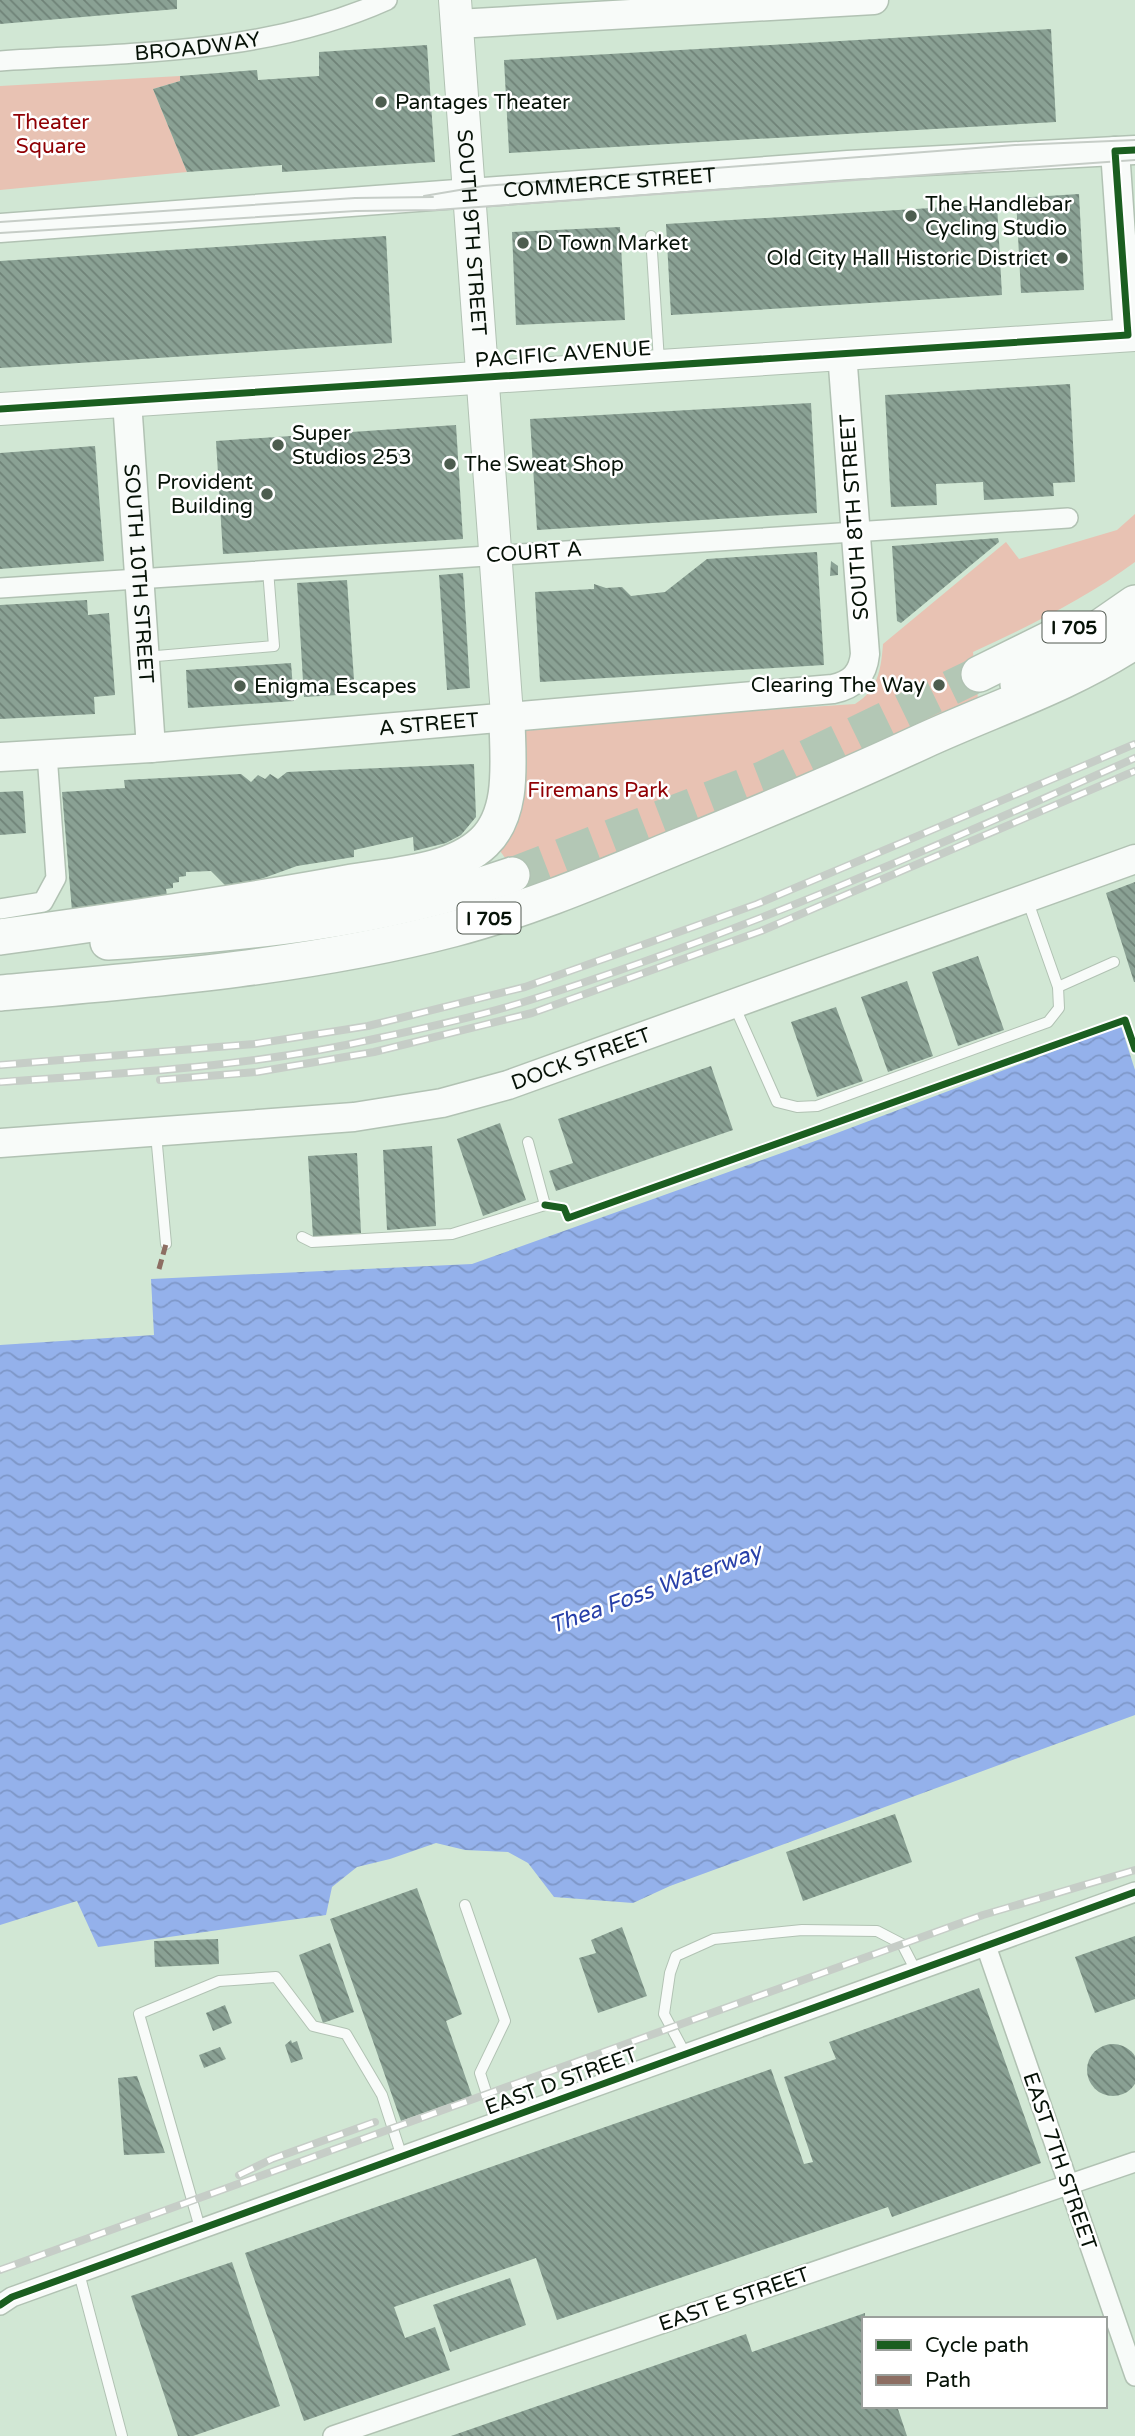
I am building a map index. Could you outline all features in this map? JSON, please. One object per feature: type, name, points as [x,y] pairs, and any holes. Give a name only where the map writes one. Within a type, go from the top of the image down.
[{"type":"highway","points":[[925,740],[1032,676],[1132,592]]},
{"type":"highway","name":"I 705","points":[[979,674],[1074,627],[1132,592]]},
{"type":"highway","points":[[925,740],[1026,699],[1089,669],[1135,641]]},
{"type":"highway","points":[[0,937],[280,895],[458,859],[484,842],[495,829],[502,812],[508,772],[506,715]]},
{"type":"highway","name":"I 705","points":[[0,993],[196,973],[388,943],[453,929],[532,905],[602,878],[862,771],[925,740]]},
{"type":"highway","name":"I 705","points":[[0,948],[288,928],[407,905],[512,875]]},
{"type":"main road","name":"SOUTH 9TH STREET","points":[[456,12],[506,715]]},
{"type":"main road","name":"PACIFIC AVENUE","points":[[0,409],[1133,334]]},
{"type":"street","name":"BROADWAY","points":[[0,61],[244,44],[320,26],[387,0]]},
{"type":"street","points":[[456,12],[874,0]]},
{"type":"street","points":[[1125,151],[1133,334]]},
{"type":"street","name":"COMMERCE STREET","points":[[0,228],[848,165],[1125,151]]},
{"type":"street","name":"SOUTH 8TH STREET","points":[[842,353],[864,654],[855,680]]},
{"type":"street","name":"SOUTH 10TH STREET","points":[[127,401],[151,748]]},
{"type":"street","name":"COURT A","points":[[0,588],[1068,518]]},
{"type":"street","name":"A STREET","points":[[0,757],[151,748],[506,715],[833,689],[855,680]]},
{"type":"street","points":[[0,909],[43,902],[56,878],[47,754]]},
{"type":"street","name":"DOCK STREET","points":[[0,1143],[354,1117],[442,1103],[508,1085],[1135,859]]},
{"type":"street","name":"EAST D STREET","points":[[0,2305],[12,2297],[200,2228],[1135,1892]]},
{"type":"street","name":"EAST 7TH STREET","points":[[986,1946],[1135,2376]]},
{"type":"street","name":"EAST E STREET","points":[[333,2436],[1135,2162]]},
{"type":"lane","points":[[651,236],[659,365]]},
{"type":"lane","points":[[145,657],[274,646],[268,570]]},
{"type":"lane","points":[[734,1005],[777,1102],[797,1107],[817,1107],[1048,1022],[1059,1008],[1058,987],[1027,899]]},
{"type":"lane","points":[[1058,987],[1114,962]]},
{"type":"lane","points":[[156,1130],[166,1244]]},
{"type":"lane","points":[[302,1237],[312,1242],[452,1234],[545,1205],[528,1142]]},
{"type":"lane","points":[[465,1905],[505,2021],[480,2073],[496,2123]]},
{"type":"lane","points":[[686,2054],[664,2014],[670,1973],[676,1956],[714,1939],[802,1930],[877,1931],[902,1944],[916,1971]]},
{"type":"lane","points":[[200,2228],[139,2014],[219,1981],[276,1977],[313,2026],[346,2034],[382,2095],[402,2157]]},
{"type":"lane","points":[[79,2273],[122,2436]]},
{"type":"green space","name":"Theater Square","points":[[180,76],[180,81],[153,89],[187,172],[0,190],[0,86]]},
{"type":"green space","name":"Firemans Park","points":[[1135,514],[1135,562],[1077,600],[973,652],[978,699],[895,740],[529,890],[500,851],[517,826],[522,809],[525,726],[855,704],[869,692],[877,678],[883,644],[1006,542],[1019,559],[1117,530]]},
{"type":"water","name":"Thea Foss Waterway","points":[[1121,1026],[1135,1070],[1135,1715],[670,1886],[633,1903],[554,1897],[528,1863],[508,1852],[465,1850],[436,1843],[357,1867],[332,1887],[326,1915],[98,1947],[77,1901],[0,1925],[0,1345],[154,1335],[151,1279],[472,1264],[829,1136]]},
{"type":"building","points":[[0,0],[177,0],[177,9],[0,24]]},
{"type":"building","points":[[1051,29],[1056,122],[509,153],[504,60]]},
{"type":"building","points":[[427,45],[435,162],[282,172],[282,165],[187,172],[153,89],[180,81],[180,76],[257,70],[258,80],[319,76],[319,52]]},
{"type":"building","points":[[1079,194],[1084,290],[1021,293],[1016,198]]},
{"type":"building","points":[[997,204],[1002,295],[671,315],[666,224]]},
{"type":"building","points":[[620,227],[625,320],[516,325],[512,232]]},
{"type":"building","points":[[386,236],[392,343],[0,368],[0,261]]},
{"type":"building","points":[[1070,384],[1075,482],[1053,483],[1054,496],[984,500],[983,482],[936,484],[937,505],[891,507],[885,395]]},
{"type":"building","points":[[811,403],[817,513],[537,530],[530,419]]},
{"type":"building","points":[[456,425],[463,539],[223,554],[216,441]]},
{"type":"building","points":[[95,446],[104,561],[0,569],[0,453]]},
{"type":"building","points":[[998,538],[999,542],[901,623],[897,621],[892,546]]},
{"type":"building","points":[[817,552],[824,665],[540,682],[535,592],[594,589],[594,584],[606,588],[622,587],[631,596],[665,592],[707,559]]},
{"type":"building","points":[[831,561],[838,566],[838,575],[830,576]]},
{"type":"building","points":[[463,573],[470,688],[447,690],[439,575]]},
{"type":"building","points":[[347,580],[355,694],[304,697],[297,583]]},
{"type":"building","points":[[87,600],[88,615],[109,613],[115,695],[94,697],[95,714],[0,719],[0,605]]},
{"type":"building","name":"Enigma Escapes","points":[[291,663],[294,701],[188,708],[186,670]]},
{"type":"building","points":[[474,764],[476,817],[461,835],[446,843],[414,851],[413,837],[354,850],[354,857],[297,866],[230,890],[211,871],[186,872],[186,876],[179,877],[179,882],[173,883],[173,888],[166,889],[167,896],[72,911],[62,792],[125,788],[124,780],[241,774],[251,782],[258,775],[265,779],[270,774],[278,779],[287,772]]},
{"type":"building","points":[[23,791],[26,833],[0,835],[0,792]]},
{"type":"building","points":[[1135,882],[1135,982],[1134,982],[1106,893]]},
{"type":"building","points":[[978,956],[1004,1030],[958,1046],[932,972]]},
{"type":"building","points":[[907,981],[933,1056],[888,1072],[861,997]]},
{"type":"building","points":[[836,1007],[863,1081],[817,1097],[791,1022]]},
{"type":"building","points":[[711,1066],[733,1130],[556,1191],[549,1171],[573,1163],[558,1119]]},
{"type":"building","points":[[500,1123],[526,1200],[483,1216],[457,1139]]},
{"type":"building","points":[[432,1146],[436,1226],[387,1230],[383,1150]]},
{"type":"building","points":[[357,1153],[361,1233],[313,1237],[308,1156]]},
{"type":"building","points":[[895,1814],[912,1862],[803,1901],[786,1852]]},
{"type":"building","points":[[417,1888],[462,2014],[446,2021],[472,2096],[401,2121],[330,1919]]},
{"type":"building","points":[[622,1927],[647,1996],[598,2013],[579,1958],[596,1953],[591,1940]]},
{"type":"building","points":[[1135,1936],[1135,1999],[1095,2013],[1075,1957]]},
{"type":"building","points":[[218,1939],[219,1964],[155,1967],[154,1941]]},
{"type":"building","points":[[330,1943],[354,2012],[323,2023],[299,1955]]},
{"type":"building","points":[[979,1988],[1041,2163],[892,2217],[888,2207],[557,2320],[536,2258],[394,2307],[405,2338],[435,2327],[450,2370],[304,2421],[245,2253],[771,2069],[804,2164],[813,2162],[784,2077],[836,2059],[829,2042]]},
{"type":"building","points":[[225,2005],[232,2023],[213,2031],[206,2013]]},
{"type":"building","points":[[291,2040],[292,2043],[297,2041],[303,2059],[291,2063],[285,2045]]},
{"type":"building","points":[[1113,2044],[1123,2046],[1136,2059],[1136,2081],[1131,2088],[1123,2094],[1113,2096],[1103,2094],[1095,2088],[1089,2080],[1087,2070],[1089,2060],[1095,2052],[1103,2046]]},
{"type":"building","points":[[220,2047],[226,2059],[204,2068],[199,2055]]},
{"type":"building","points":[[137,2076],[165,2153],[124,2155],[118,2078]]},
{"type":"building","points":[[232,2262],[280,2406],[193,2436],[178,2436],[131,2296]]},
{"type":"building","points":[[510,2278],[526,2325],[450,2352],[433,2305]]},
{"type":"building","points":[[865,2313],[865,2317],[862,2317],[862,2408],[898,2408],[907,2436],[451,2436],[746,2334],[752,2352]]},
{"type":"tunnel","points":[[512,875],[764,778],[979,674]]},
{"type":"tram line","points":[[424,196],[483,186],[1015,145],[1135,140]]},
{"type":"tram line","points":[[0,233],[356,211],[436,210],[1135,160]]},
{"type":"tram line","points":[[0,222],[355,198],[433,197]]},
{"type":"railway","points":[[0,1065],[254,1044],[368,1026],[525,987],[757,904],[1135,744]]},
{"type":"railway","points":[[0,1082],[235,1063],[328,1049],[511,1006],[607,975],[836,888],[1135,758]]},
{"type":"railway","points":[[160,1080],[257,1072],[374,1052],[532,1013],[761,931],[1135,771]]},
{"type":"railway","points":[[0,2270],[983,1915],[1135,1870]]},
{"type":"railway","points":[[239,2175],[272,2159],[375,2122]]},
{"type":"marked path","points":[[159,1269],[166,1244]]},
{"type":"cycle path","points":[[0,409],[1128,335],[1115,151],[1135,150]]},
{"type":"cycle path","points":[[545,1205],[564,1208],[568,1218],[1125,1020],[1135,1049]]},
{"type":"cycle path","points":[[0,2305],[12,2297],[1135,1892]]},
{"type":"place","name":"Pantages Theater","points":[[381,102]]},
{"type":"place","name":"The Handlebar Cycling Studio","points":[[911,216]]},
{"type":"place","name":"D Town Market","points":[[523,243]]},
{"type":"place","name":"Old City Hall Historic District","points":[[1062,258]]},
{"type":"place","name":"Super Studios 253","points":[[278,445]]},
{"type":"place","name":"The Sweat Shop","points":[[450,464]]},
{"type":"place","name":"Provident Building","points":[[267,494]]},
{"type":"place","name":"Clearing The Way","points":[[939,685]]},
{"type":"place","name":"Enigma Escapes","points":[[240,686]]}]
